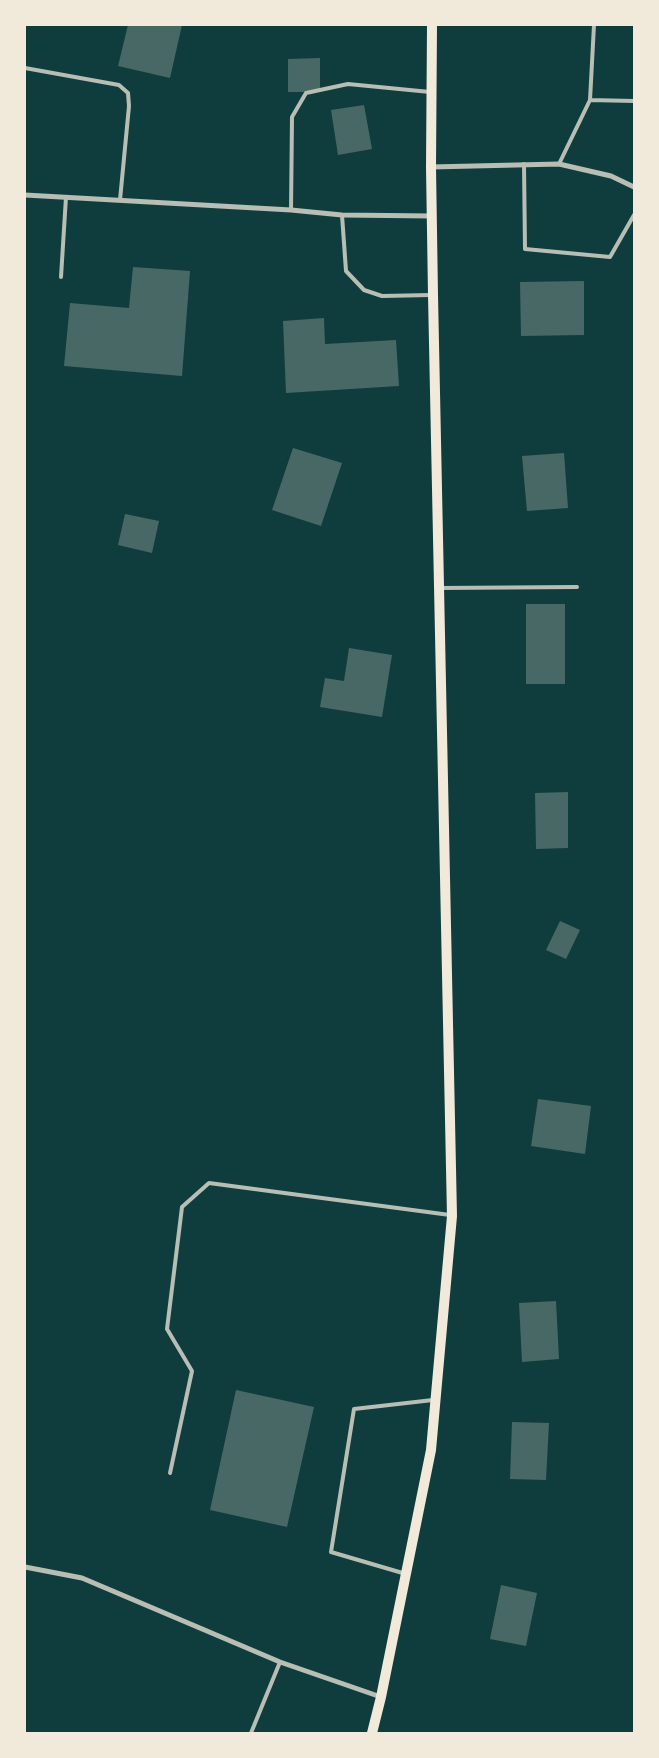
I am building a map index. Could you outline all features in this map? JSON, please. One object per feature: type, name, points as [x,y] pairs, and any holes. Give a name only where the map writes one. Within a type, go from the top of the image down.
[{"type":"main road","points":[[372,1733],[431,1450],[452,1216],[433,295],[432,25]]},
{"type":"street","points":[[432,167],[559,164],[611,176],[634,187]]},
{"type":"street","points":[[25,195],[291,210],[342,215],[432,216]]},
{"type":"street","points":[[25,1567],[82,1578],[280,1662],[381,1697]]},
{"type":"lane","points":[[559,164],[590,100],[594,25]]},
{"type":"lane","points":[[25,68],[119,85],[128,93],[129,106],[120,200]]},
{"type":"lane","points":[[291,210],[292,117],[306,93],[348,84],[432,92]]},
{"type":"lane","points":[[590,100],[634,101]]},
{"type":"lane","points":[[524,164],[525,249],[610,257],[634,215]]},
{"type":"lane","points":[[61,277],[66,197]]},
{"type":"lane","points":[[342,215],[346,271],[364,290],[382,296],[433,295]]},
{"type":"lane","points":[[440,588],[577,587]]},
{"type":"lane","points":[[170,1473],[192,1371],[167,1329],[182,1208],[209,1183],[452,1216]]},
{"type":"lane","points":[[406,1574],[331,1552],[354,1409],[435,1400]]},
{"type":"lane","points":[[251,1733],[280,1662]]},
{"type":"building","points":[[128,25],[182,25],[170,78],[118,66]]},
{"type":"building","points":[[320,58],[320,92],[288,92],[288,59]]},
{"type":"building","points":[[364,105],[372,149],[338,155],[331,110]]},
{"type":"building","points":[[133,267],[190,271],[182,376],[64,366],[70,303],[129,308]]},
{"type":"building","points":[[584,281],[584,335],[521,336],[520,282]]},
{"type":"building","points":[[324,318],[325,344],[396,340],[399,386],[286,393],[283,321]]},
{"type":"building","points":[[293,448],[342,463],[321,526],[272,510]]},
{"type":"building","points":[[564,453],[568,508],[527,511],[522,456]]},
{"type":"building","points":[[125,514],[159,521],[152,553],[118,545]]},
{"type":"building","points":[[526,604],[565,604],[565,684],[526,684]]},
{"type":"building","points":[[349,648],[392,655],[382,717],[320,707],[325,678],[344,681]]},
{"type":"building","points":[[568,792],[568,848],[536,849],[535,793]]},
{"type":"building","points":[[560,921],[580,930],[566,959],[546,950]]},
{"type":"building","points":[[538,1099],[591,1106],[585,1154],[531,1146]]},
{"type":"building","points":[[556,1301],[559,1359],[522,1362],[519,1303]]},
{"type":"building","points":[[236,1390],[314,1407],[287,1527],[210,1510]]},
{"type":"building","points":[[512,1422],[549,1423],[546,1480],[510,1479]]},
{"type":"building","points":[[501,1585],[537,1593],[526,1646],[490,1639]]}]
